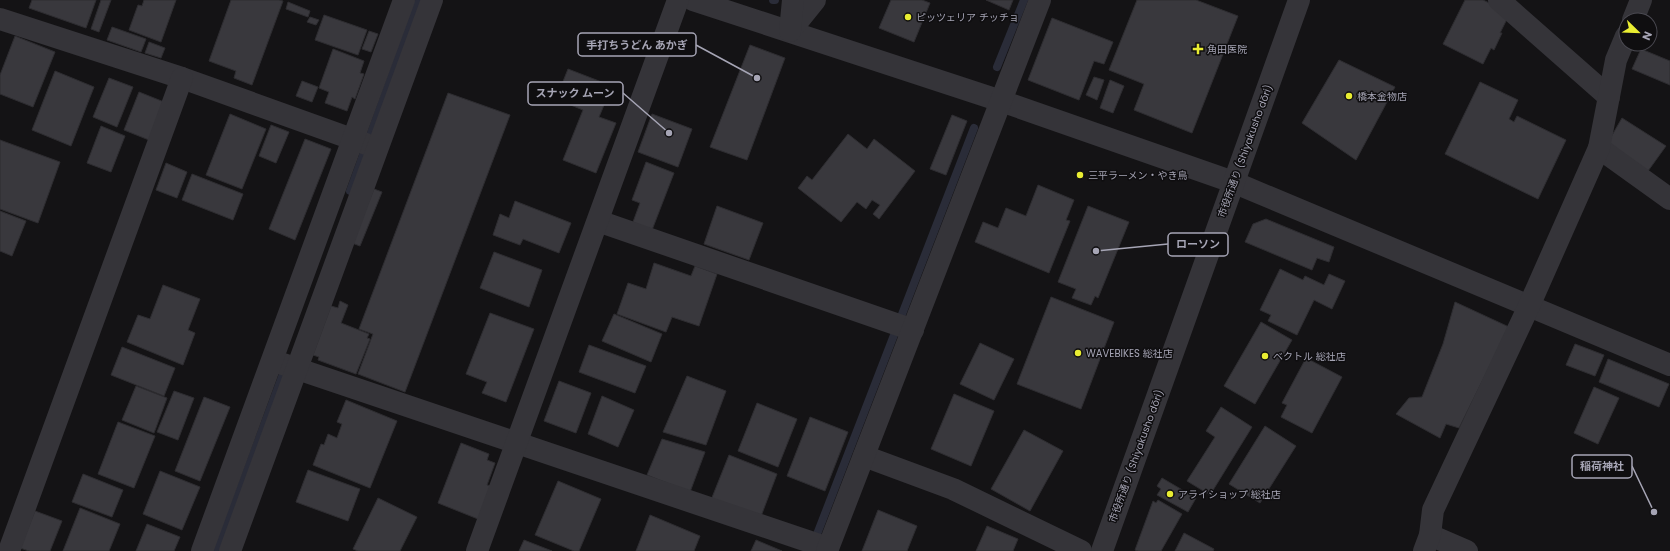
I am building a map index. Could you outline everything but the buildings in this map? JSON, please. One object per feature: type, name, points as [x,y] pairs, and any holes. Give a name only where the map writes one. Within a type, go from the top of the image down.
[{"type":"street","points":[[366,144],[404,0]]},
{"type":"street","points":[[230,551],[286,365],[366,144],[432,0]]},
{"type":"street","points":[[477,551],[678,0]]},
{"type":"street","points":[[693,0],[1001,101],[1233,182],[1670,365]]},
{"type":"street","points":[[790,31],[793,0]]},
{"type":"street","points":[[790,31],[815,0]]},
{"type":"street","points":[[286,365],[819,547],[864,456],[902,327],[1001,101],[1040,0]]},
{"type":"street","name":"市役所通り (Shiyakusho dōri)","points":[[1102,551],[1299,0]]},
{"type":"street","points":[[1499,0],[1609,97]]},
{"type":"street","points":[[1636,12],[1641,0]]},
{"type":"street","points":[[0,19],[182,78],[366,144]]},
{"type":"street","points":[[1467,551],[1427,543],[1433,510],[1529,306],[1599,148],[1616,60],[1619,52]]},
{"type":"street","points":[[8,551],[182,78]]},
{"type":"street","points":[[1599,148],[1670,199]]},
{"type":"street","points":[[598,221],[902,327]]},
{"type":"street","points":[[202,551],[286,365]]},
{"type":"street","points":[[864,456],[953,489],[1081,551]]},
{"type":"waterway","points":[[350,191],[419,0]]},
{"type":"waterway","points":[[997,67],[1024,0]]},
{"type":"waterway","points":[[814,542],[974,128]]},
{"type":"waterway","points":[[217,551],[286,366]]},
{"type":"place","name":"ピッツェリア チッチョ","points":[[908,17]]},
{"type":"place","name":"角田医院","points":[[1198,49]]},
{"type":"place","name":"手打ちうどん あかぎ","points":[[757,78]]},
{"type":"place","name":"橋本金物店","points":[[1349,96]]},
{"type":"place","name":"スナック ムーン","points":[[669,133]]},
{"type":"place","name":"三平ラーメン・やき鳥","points":[[1080,175]]},
{"type":"place","name":"ローソン","points":[[1096,251]]},
{"type":"place","name":"WAVEBIKES 総社店","points":[[1078,353]]},
{"type":"place","name":"ベクトル 総社店","points":[[1265,356]]},
{"type":"place","name":"アライショップ 総社店","points":[[1170,494]]},
{"type":"place","name":"稲荷神社","points":[[1654,512]]}]
